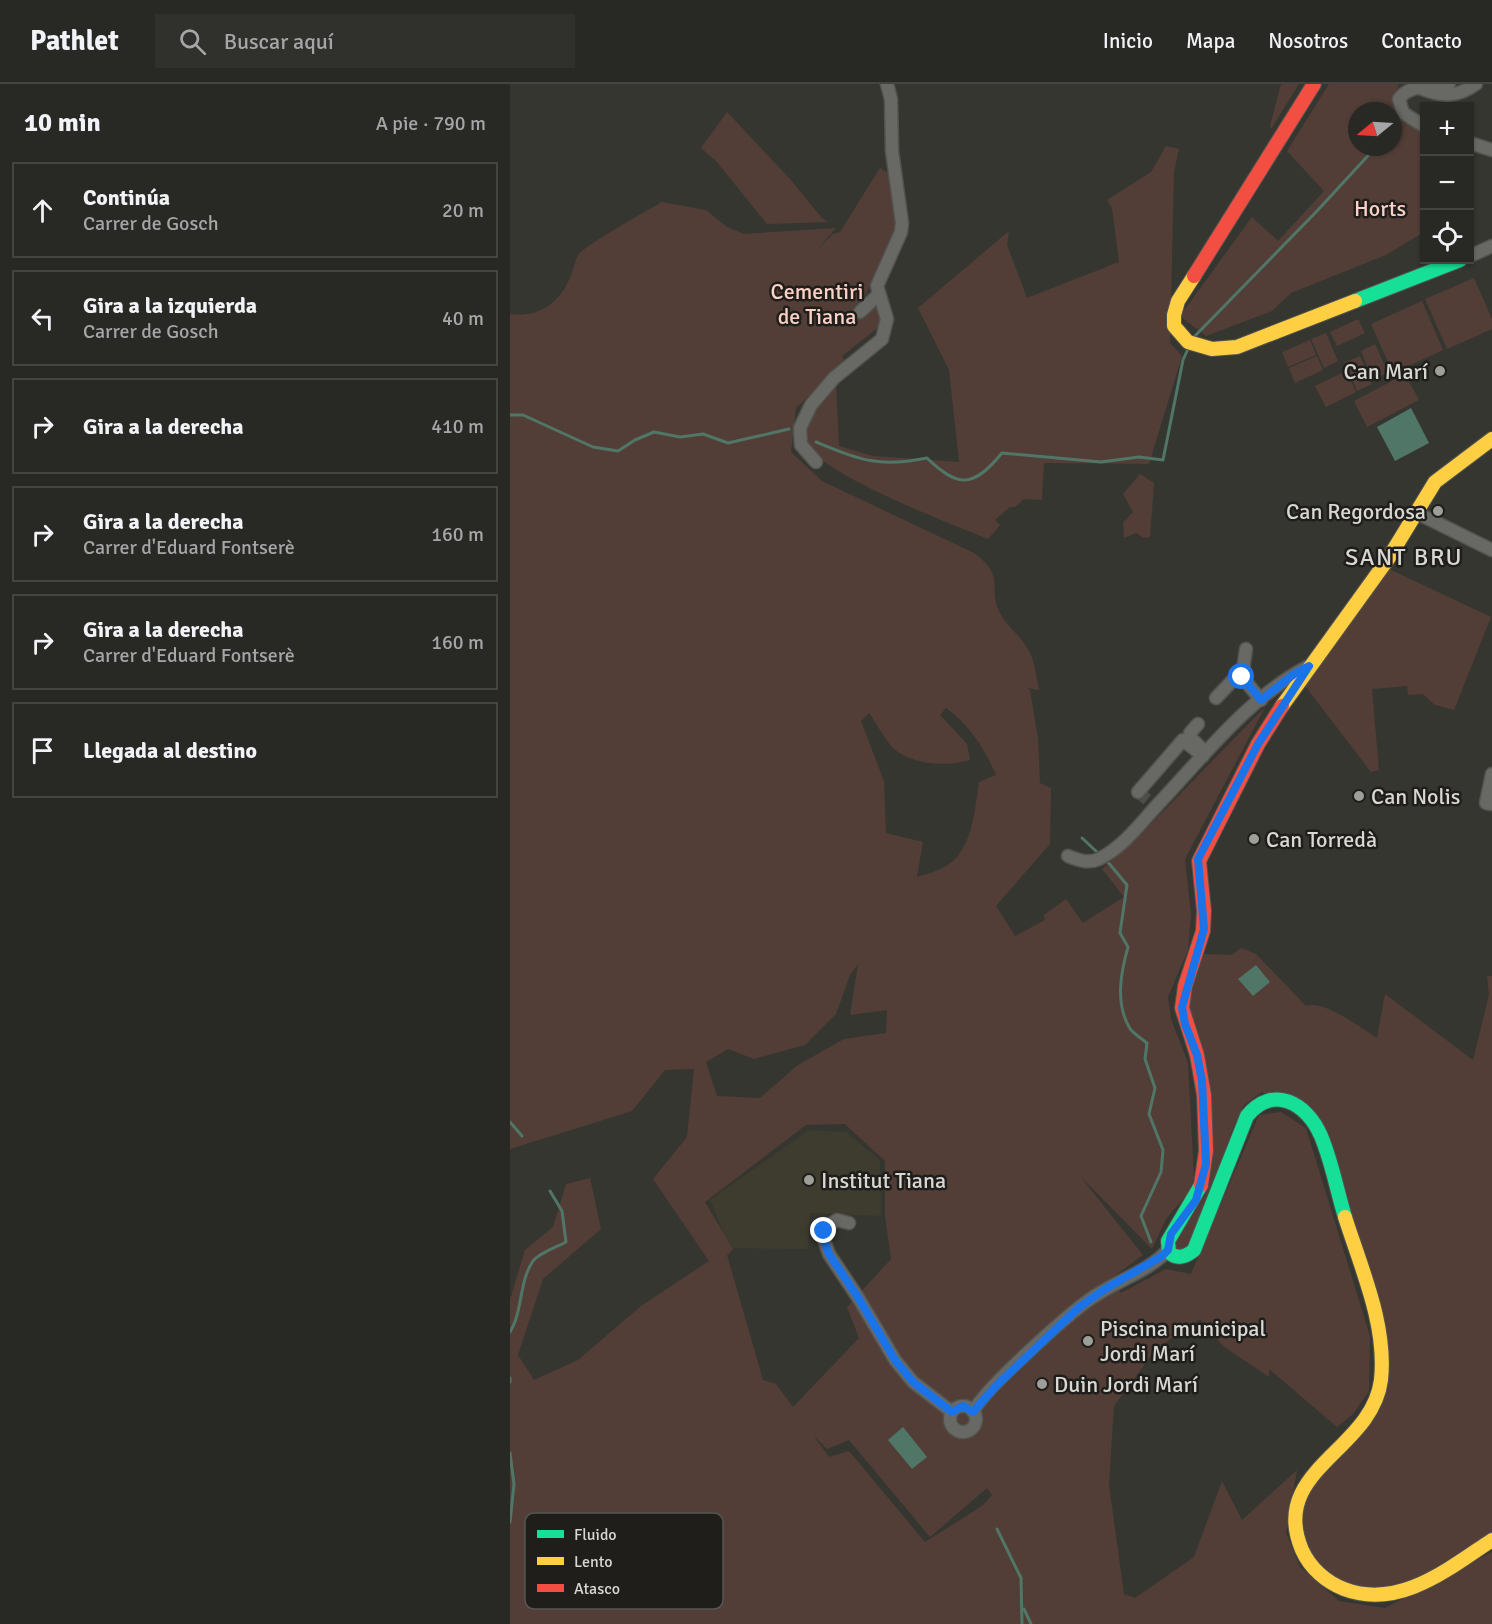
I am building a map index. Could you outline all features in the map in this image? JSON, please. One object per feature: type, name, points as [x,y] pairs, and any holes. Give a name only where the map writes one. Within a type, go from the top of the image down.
[{"type":"street","points":[[816,462],[801,445],[800,428],[811,405],[834,378],[882,339],[887,319],[878,295],[878,279],[901,232],[902,223],[892,151],[891,99],[887,84]]},
{"type":"street","points":[[1314,84],[1178,301],[1173,322],[1183,338],[1196,346],[1214,350],[1237,347],[1450,264]]},
{"type":"street","points":[[1420,124],[1405,116],[1400,106],[1402,93],[1415,86],[1449,84]]},
{"type":"street","points":[[1415,86],[1450,96],[1462,93],[1476,84]]},
{"type":"street","points":[[1474,144],[1492,150]]},
{"type":"street","points":[[1474,254],[1492,246]]},
{"type":"street","points":[[860,312],[878,295]]},
{"type":"street","points":[[952,1412],[951,1425],[962,1432],[968,1431],[974,1425],[973,1412],[996,1386],[1078,1308],[1105,1289],[1158,1260],[1168,1250],[1171,1234],[1198,1194],[1206,1164],[1200,1066],[1185,1024],[1182,1007],[1204,929],[1198,859],[1258,744],[1309,666],[1388,559],[1435,482],[1492,439]]},
{"type":"street","points":[[1417,513],[1492,550]]},
{"type":"street","points":[[1246,650],[1242,677],[1261,700]]},
{"type":"street","points":[[1068,856],[1082,861],[1097,860],[1122,843],[1204,754],[1261,700],[1284,681],[1309,666]]},
{"type":"street","points":[[1216,698],[1232,681],[1242,677]]},
{"type":"street","points":[[1198,724],[1190,733],[1191,738],[1204,754]]},
{"type":"street","points":[[1138,792],[1183,740],[1204,754]]},
{"type":"street","points":[[1489,803],[1492,774]]},
{"type":"street","points":[[1168,1250],[1174,1256],[1182,1258],[1194,1250],[1251,1108],[1266,1098],[1275,1098],[1303,1110],[1320,1136],[1377,1322],[1382,1342],[1382,1364],[1379,1388],[1371,1413],[1313,1472],[1301,1490],[1295,1520],[1299,1542],[1312,1567],[1332,1584],[1355,1593],[1390,1596],[1416,1587],[1492,1540]]},
{"type":"street","points":[[849,1223],[837,1220],[826,1227],[824,1240],[829,1254],[895,1360],[913,1382],[952,1412]]},
{"type":"street","points":[[952,1412],[963,1406],[973,1412]]},
{"type":"shaded area","points":[[1411,408],[1429,443],[1395,461],[1377,427]]},
{"type":"shaded area","points":[[1256,965],[1270,982],[1253,996],[1238,979]]},
{"type":"shaded area","name":"Institut Tiana","points":[[809,1130],[846,1132],[880,1160],[881,1216],[810,1213],[808,1249],[733,1248],[725,1236],[710,1200]]},
{"type":"shaded area","points":[[903,1427],[927,1457],[912,1469],[888,1440]]},
{"type":"green space","points":[[1281,84],[1299,84],[1271,129],[1270,126]]},
{"type":"green space","name":"Horts","points":[[1329,84],[1399,84],[1395,102],[1348,102],[1348,156],[1402,156],[1402,119],[1420,130],[1420,234],[1386,255],[1291,293],[1272,311],[1206,336],[1180,316],[1252,217],[1278,241],[1324,191],[1287,151]]},
{"type":"green space","points":[[727,112],[828,222],[767,224],[716,161],[701,148]]},
{"type":"green space","points":[[1166,146],[1179,149],[1174,172],[1170,343],[1182,356],[1149,464],[1044,463],[1042,500],[1024,499],[1015,507],[1010,507],[995,520],[1000,525],[988,539],[861,484],[817,456],[808,444],[807,428],[819,404],[836,386],[839,446],[873,456],[959,462],[949,370],[918,308],[1009,231],[1007,245],[1027,298],[1119,262],[1112,208],[1107,200],[1151,172]]},
{"type":"green space","name":"Cementiri de Tiana","points":[[880,168],[891,175],[898,215],[896,232],[858,310],[871,306],[877,308],[881,319],[880,326],[842,356],[845,362],[796,408],[791,452],[822,481],[974,553],[990,569],[1000,613],[1029,651],[1035,667],[1039,690],[1027,688],[1030,690],[1038,739],[1040,783],[1051,788],[1050,844],[996,906],[1015,936],[1045,920],[1044,915],[1066,899],[1083,923],[1124,897],[1102,869],[1140,835],[1265,707],[1185,859],[1191,915],[1188,950],[1168,997],[1171,1019],[1188,1063],[1194,1179],[1188,1193],[1166,1219],[1152,1249],[1080,1176],[1143,1255],[1112,1278],[1121,1293],[1166,1269],[1191,1274],[1259,1115],[1281,1112],[1306,1128],[1370,1336],[1369,1391],[1353,1414],[1337,1427],[1269,1369],[1269,1377],[1223,1346],[1200,1319],[1156,1349],[1114,1406],[1109,1485],[1124,1594],[1135,1598],[1194,1557],[1222,1481],[1242,1520],[1297,1470],[1286,1533],[1300,1567],[1339,1601],[1385,1608],[1492,1552],[1492,1624],[510,1624],[510,1300],[525,1250],[553,1227],[566,1184],[590,1178],[601,1229],[543,1279],[518,1355],[534,1380],[578,1360],[641,1306],[709,1261],[653,1179],[687,1137],[694,1069],[665,1070],[632,1111],[510,1149],[510,314],[537,312],[552,303],[564,289],[579,254],[662,202],[706,210],[727,227],[744,234],[836,228],[817,250],[833,234],[840,232]],"holes":[[[946,708],[969,729],[987,756],[996,775],[979,782],[971,830],[961,852],[944,867],[917,877],[923,842],[886,833],[884,781],[861,721],[869,713],[893,748],[910,758],[941,764],[970,760],[967,744],[940,715]],[[858,964],[850,1015],[887,1010],[886,1033],[844,1039],[798,1065],[760,1098],[717,1096],[706,1062],[728,1049],[754,1059],[805,1045],[836,1014],[850,975]],[[845,1124],[885,1161],[885,1216],[891,1259],[847,1307],[859,1338],[793,1407],[776,1384],[763,1380],[727,1255],[733,1249],[705,1202],[806,1125]],[[813,1435],[827,1449],[849,1440],[930,1537],[987,1488],[992,1495],[982,1506],[925,1542],[849,1451],[829,1457]]]},
{"type":"green space","points":[[1474,278],[1492,319],[1492,329],[1447,349],[1425,299]]},
{"type":"green space","points":[[1422,301],[1443,350],[1393,373],[1371,324]]},
{"type":"green space","points":[[1358,319],[1365,333],[1337,346],[1330,332]]},
{"type":"green space","points":[[1326,333],[1338,361],[1324,368],[1311,339]]},
{"type":"green space","points":[[1310,340],[1316,355],[1288,367],[1282,352]]},
{"type":"green space","points":[[1375,344],[1388,373],[1373,379],[1361,351]]},
{"type":"green space","points":[[1317,356],[1323,370],[1295,383],[1289,368]]},
{"type":"green space","points":[[1360,356],[1372,384],[1357,391],[1345,362]]},
{"type":"green space","points":[[1346,371],[1356,392],[1326,407],[1315,386]]},
{"type":"green space","points":[[1405,374],[1419,400],[1367,427],[1354,401]]},
{"type":"green space","points":[[1140,474],[1154,483],[1150,537],[1144,538],[1136,533],[1124,538],[1123,523],[1133,512],[1123,494]]},
{"type":"green space","points":[[1387,568],[1491,617],[1454,710],[1435,705],[1423,694],[1408,695],[1407,686],[1372,689],[1379,770],[1371,772],[1302,682]]},
{"type":"green space","points":[[1241,948],[1256,954],[1306,1006],[1313,1005],[1332,1010],[1377,1038],[1385,994],[1473,1060],[1489,995],[1487,976],[1492,976],[1492,1534],[1409,1584],[1372,1591],[1334,1579],[1314,1559],[1303,1531],[1304,1500],[1387,1377],[1323,1128],[1262,1092],[1244,1105],[1232,1130],[1193,1244],[1175,1252],[1176,1232],[1207,1177],[1186,1004],[1203,954],[1232,955]]},
{"type":"waterway","points":[[1193,338],[1368,156]]},
{"type":"waterway","points":[[816,442],[858,458],[882,462],[927,458],[948,475],[966,480],[983,472],[1002,453],[1101,462],[1139,457],[1163,460],[1183,360],[1188,349]]},
{"type":"waterway","points":[[510,415],[523,415],[593,447],[618,451],[654,432],[680,437],[703,434],[728,443],[789,429]]},
{"type":"waterway","points":[[1082,838],[1097,852]]},
{"type":"waterway","points":[[1107,861],[1127,885],[1120,933],[1128,947],[1123,967],[1122,1007],[1130,1029],[1147,1043],[1145,1059],[1155,1088],[1149,1114],[1163,1150],[1161,1172],[1141,1216],[1151,1242]]},
{"type":"waterway","points":[[510,1122],[522,1136]]},
{"type":"waterway","points":[[510,1332],[517,1315],[525,1278],[533,1261],[566,1242],[562,1211],[550,1191]]},
{"type":"waterway","points":[[510,1453],[514,1484],[510,1522]]},
{"type":"waterway","points":[[997,1529],[1021,1578],[1022,1624]]},
{"type":"waterway","points":[[1024,1609],[1031,1624]]},
{"type":"tunnel","points":[[1138,792],[1149,801]]},
{"type":"traffic: fast","points":[[1355,301],[1450,264]]},
{"type":"traffic: fast","points":[[1201,1185],[1168,1241],[1169,1252],[1175,1256],[1184,1256],[1194,1250],[1247,1116],[1257,1106],[1268,1101],[1288,1102],[1307,1114],[1321,1136],[1345,1217]]},
{"type":"traffic: slow","points":[[1194,276],[1178,301],[1174,326],[1188,342],[1212,349],[1237,347],[1355,301]]},
{"type":"traffic: slow","points":[[1282,706],[1388,559],[1435,482],[1492,439]]},
{"type":"traffic: slow","points":[[1345,1217],[1365,1276],[1376,1318],[1382,1359],[1381,1380],[1374,1404],[1360,1425],[1310,1480],[1299,1500],[1295,1523],[1305,1557],[1325,1578],[1337,1586],[1364,1594],[1384,1594],[1422,1583],[1458,1563],[1492,1540]]},
{"type":"traffic: jam","points":[[1194,276],[1314,84]]},
{"type":"traffic: jam","points":[[1201,1185],[1206,1151],[1204,1095],[1197,1055],[1182,1008],[1185,986],[1203,931],[1204,911],[1199,861],[1258,744],[1282,706]]},
{"type":"place","name":"Can Marí","points":[[1440,371]]},
{"type":"place","name":"Can Regordosa","points":[[1438,511]]},
{"type":"place","name":"Can Nolis","points":[[1359,796]]},
{"type":"place","name":"Can Torredà","points":[[1254,839]]},
{"type":"place","name":"Institut Tiana","points":[[809,1180]]},
{"type":"place","name":"Piscina municipal Jordi Marí","points":[[1088,1341]]},
{"type":"place","name":"Duin Jordi Marí","points":[[1042,1384]]},
{"type":"district","name":"SANT BRU","points":[[1404,557]]},
{"type":"route","points":[[824,1231],[825,1246],[829,1254],[895,1360],[913,1382],[952,1412],[963,1406],[973,1412],[984,1397],[1078,1308],[1105,1289],[1158,1260],[1168,1250],[1171,1234],[1196,1200],[1206,1164],[1200,1066],[1182,1015],[1182,999],[1204,929],[1204,903],[1197,870],[1198,859],[1258,744],[1309,666],[1294,674],[1261,700],[1242,677]]}]
